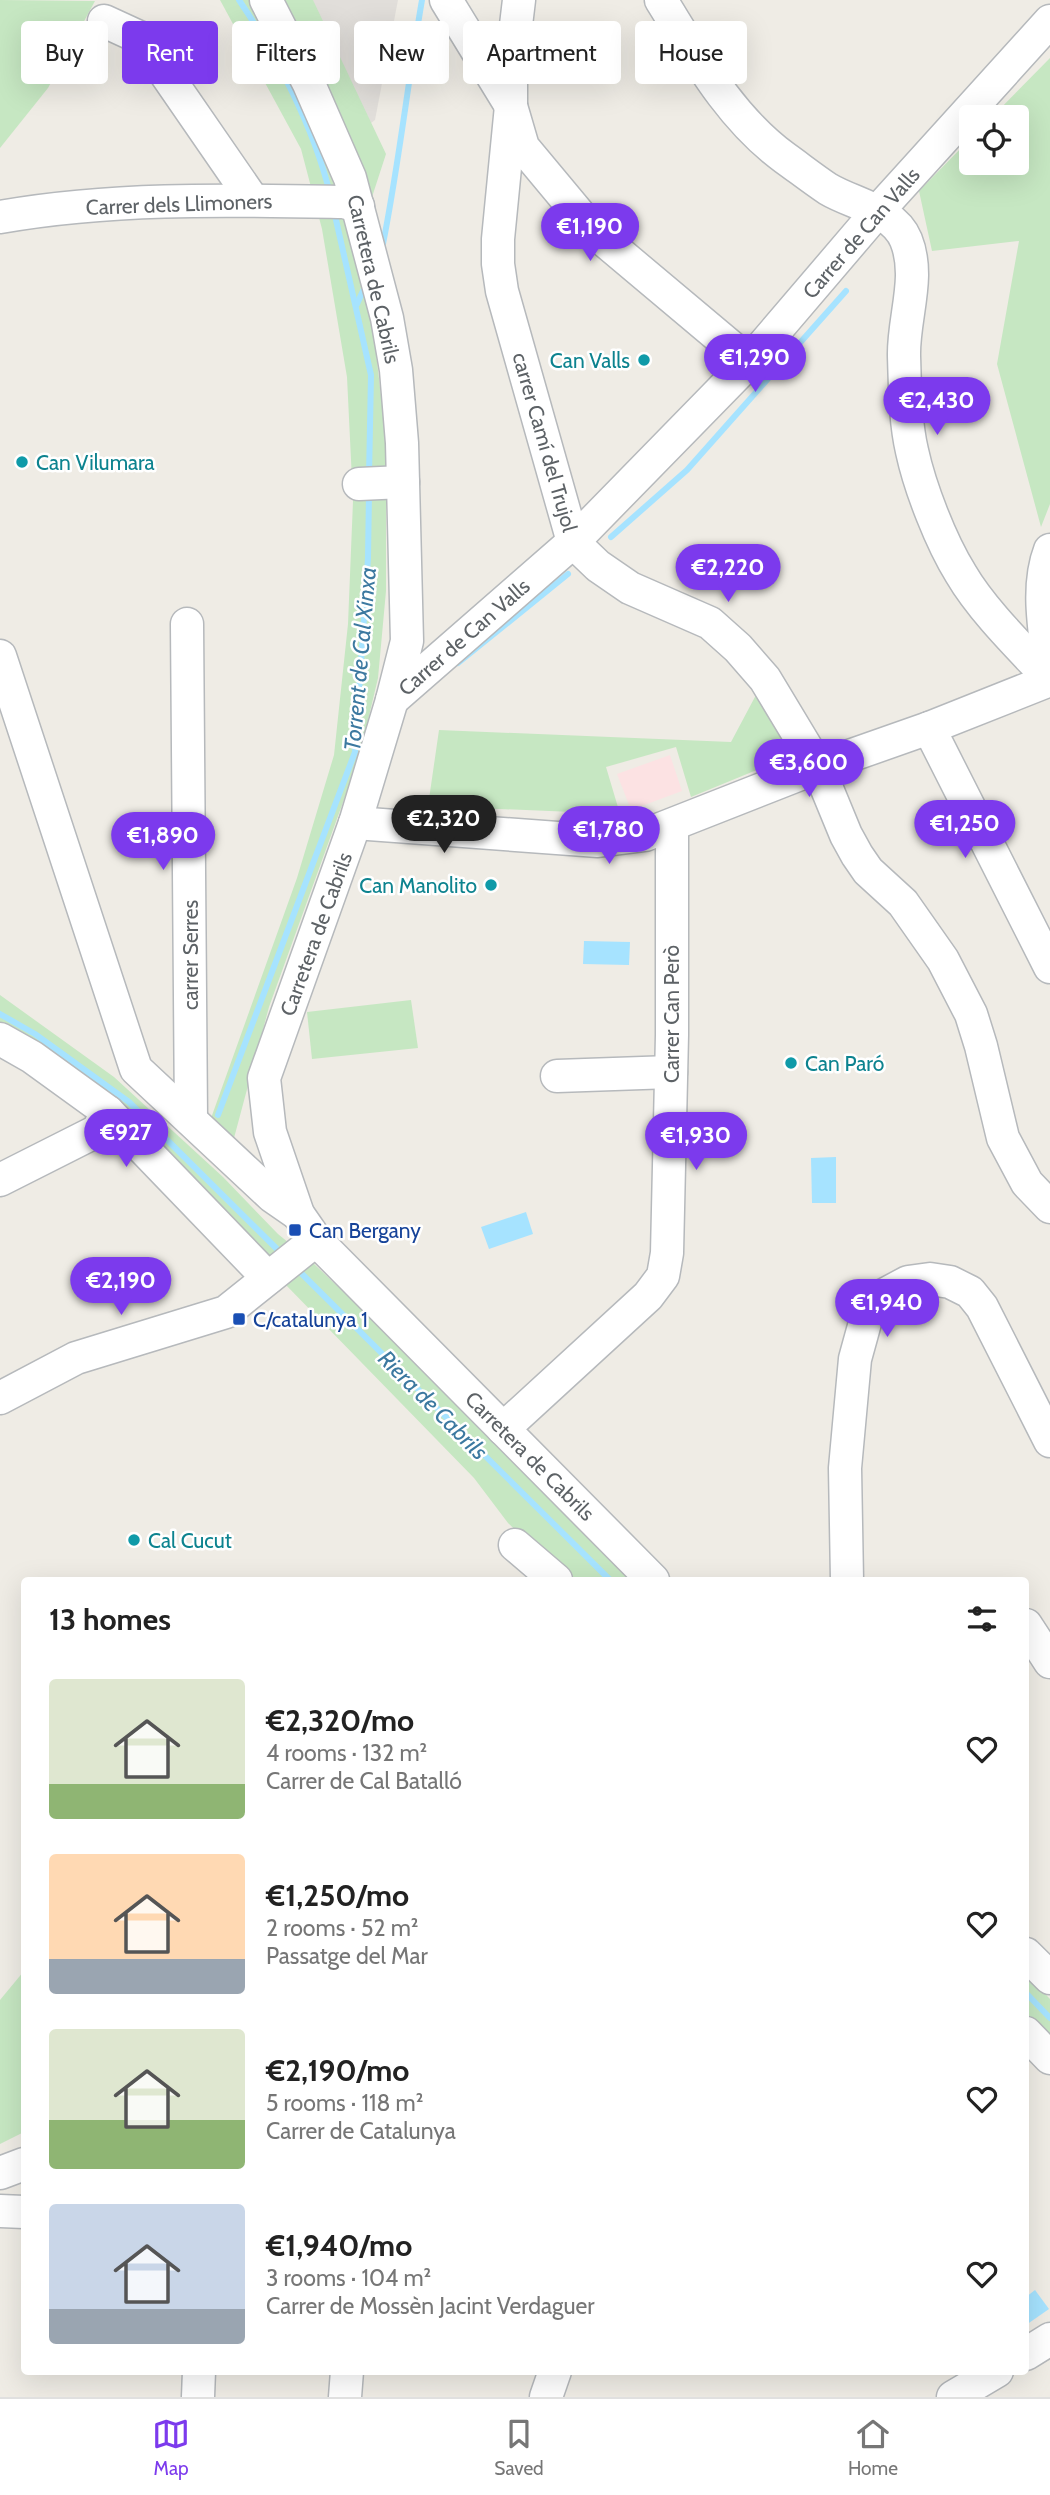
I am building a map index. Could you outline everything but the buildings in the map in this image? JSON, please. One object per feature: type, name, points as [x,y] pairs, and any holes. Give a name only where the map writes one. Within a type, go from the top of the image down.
[{"type":"street","name":"Carretera de Cabrils","points":[[266,0],[314,96],[350,178],[341,203],[387,318],[396,370],[382,483],[407,641],[355,822],[264,1078],[270,1132],[309,1245],[503,1429],[650,1577]]},
{"type":"street","points":[[446,0],[511,106],[523,147],[593,231],[749,362]]},
{"type":"street","name":"carrer Camí del Trujol","points":[[519,0],[511,67],[511,106],[498,264],[502,291],[573,542],[597,566],[630,588],[709,623],[738,648],[765,679],[818,766],[857,855],[868,871],[903,903],[943,960],[971,1014],[1003,1138],[1027,1183],[1050,1207]]},
{"type":"street","points":[[661,0],[709,76],[740,117],[781,155],[830,190],[896,224],[906,239],[911,259],[911,304],[903,343],[904,379],[912,451],[933,516],[961,575],[994,617],[1050,679]]},
{"type":"street","name":"Carrer de Can Valls","points":[[392,700],[573,542],[749,362],[877,212],[1050,21]]},
{"type":"street","points":[[108,23],[141,38],[252,199]]},
{"type":"street","name":"Carrer dels Llimoners","points":[[0,217],[55,208],[252,199],[341,203]]},
{"type":"street","points":[[1050,550],[1046,559],[1042,601],[1050,679]]},
{"type":"street","name":"carrer Serres","points":[[187,624],[191,1119]]},
{"type":"street","points":[[0,656],[136,1069],[272,1196],[298,1214]]},
{"type":"street","points":[[355,822],[598,841],[645,835],[818,766],[929,728],[1050,679]]},
{"type":"street","points":[[929,728],[1050,967]]},
{"type":"street","name":"Carrer Can Però","points":[[503,1429],[648,1296],[663,1276],[667,1253],[671,1072],[672,825]]},
{"type":"street","points":[[0,1039],[32,1057],[108,1112],[273,1274]]},
{"type":"street","points":[[557,1076],[671,1072]]},
{"type":"street","points":[[0,1180],[97,1131],[108,1112]]},
{"type":"street","points":[[0,1398],[76,1358],[226,1312],[309,1245]]},
{"type":"street","points":[[846,1577],[845,1468],[855,1359],[866,1319],[880,1297],[908,1283],[930,1279],[950,1283],[970,1292],[982,1307],[1050,1441]]},
{"type":"street","points":[[515,1545],[552,1577]]},
{"type":"street","points":[[1029,1630],[1050,1662]]},
{"type":"street","points":[[1029,1958],[1050,1978]]},
{"type":"street","points":[[0,2173],[21,2165]]},
{"type":"street","points":[[0,2211],[21,2212]]},
{"type":"street","points":[[1029,2352],[1050,2339]]},
{"type":"street","points":[[198,2397],[199,2375]]},
{"type":"street","points":[[345,2397],[346,2375]]},
{"type":"street","points":[[547,2397],[554,2375]]},
{"type":"street","points":[[953,2397],[990,2375]]},
{"type":"shaded area","points":[[252,0],[398,0],[394,21],[354,21],[354,84],[382,84],[375,120],[329,155],[294,84],[340,84],[340,21],[262,21]]},
{"type":"shaded area","points":[[670,755],[682,791],[631,810],[617,774]]},
{"type":"green space","points":[[0,0],[95,1],[84,21],[21,21],[21,84],[50,84],[0,148]]},
{"type":"green space","points":[[220,0],[251,0],[262,21],[232,21]]},
{"type":"green space","points":[[280,0],[313,0],[323,21],[292,21]]},
{"type":"green space","points":[[340,57],[386,154],[372,197],[325,84],[340,84]]},
{"type":"green space","points":[[1050,58],[1050,504],[1041,527],[997,364],[1019,241],[932,251],[919,191],[959,150],[959,175],[1029,175],[1029,105],[1004,105]]},
{"type":"green space","points":[[266,84],[293,84],[329,155],[371,310],[386,439],[386,591],[378,678],[359,758],[269,1007],[234,1138],[210,1121],[297,878],[334,755],[348,624],[353,501],[347,377],[322,229],[301,149]]},
{"type":"green space","points":[[756,695],[791,749],[788,757],[691,797],[676,747],[606,767],[620,814],[428,806],[439,730],[731,742]]},
{"type":"green space","points":[[0,995],[114,1077],[482,1424],[631,1577],[565,1577],[508,1523],[474,1478],[285,1284],[0,1034]]},
{"type":"green space","points":[[411,1000],[418,1048],[312,1059],[307,1012]]},
{"type":"green space","points":[[21,1975],[21,2134],[0,2144],[0,2000]]},
{"type":"green space","points":[[1029,1977],[1050,1999],[1050,2040],[1029,2019]]},
{"type":"water","points":[[584,941],[630,942],[629,965],[583,964]]},
{"type":"water","points":[[836,1157],[836,1203],[812,1203],[811,1158]]},
{"type":"water","points":[[526,1212],[533,1234],[489,1249],[481,1227]]},
{"type":"water","points":[[1035,2290],[1049,2309],[1029,2323],[1029,2295]]},
{"type":"waterway","points":[[239,0],[293,93],[314,144],[330,194]]},
{"type":"waterway","name":"Torrent de Cal Xinxa","points":[[383,244],[422,0]]},
{"type":"waterway","name":"Torrent de Cal Xinxa","points":[[334,211],[371,375],[369,476]]},
{"type":"waterway","points":[[357,304],[367,282]]},
{"type":"waterway","points":[[611,537],[687,470],[846,291]]},
{"type":"waterway","name":"Torrent de Cal Xinxa","points":[[218,1115],[355,752],[368,558],[369,494]]},
{"type":"waterway","points":[[458,663],[568,574]]},
{"type":"waterway","name":"Riera de Cabrils","points":[[0,1014],[35,1034],[129,1102],[284,1256]]},
{"type":"waterway","name":"Riera de Cabrils","points":[[296,1268],[607,1577]]},
{"type":"waterway","name":"Riera de Cabrils","points":[[1029,1996],[1050,2018]]},
{"type":"place","name":"Can Valls","points":[[644,360]]},
{"type":"place","name":"Can Vilumara","points":[[22,462]]},
{"type":"place","name":"Can Manolito","points":[[491,885]]},
{"type":"place","name":"Can Paró","points":[[791,1063]]},
{"type":"place","name":"Can Bergany","points":[[295,1230]]},
{"type":"place","name":"C/catalunya 1","points":[[239,1319]]},
{"type":"place","name":"Cal Cucut","points":[[134,1540]]}]
